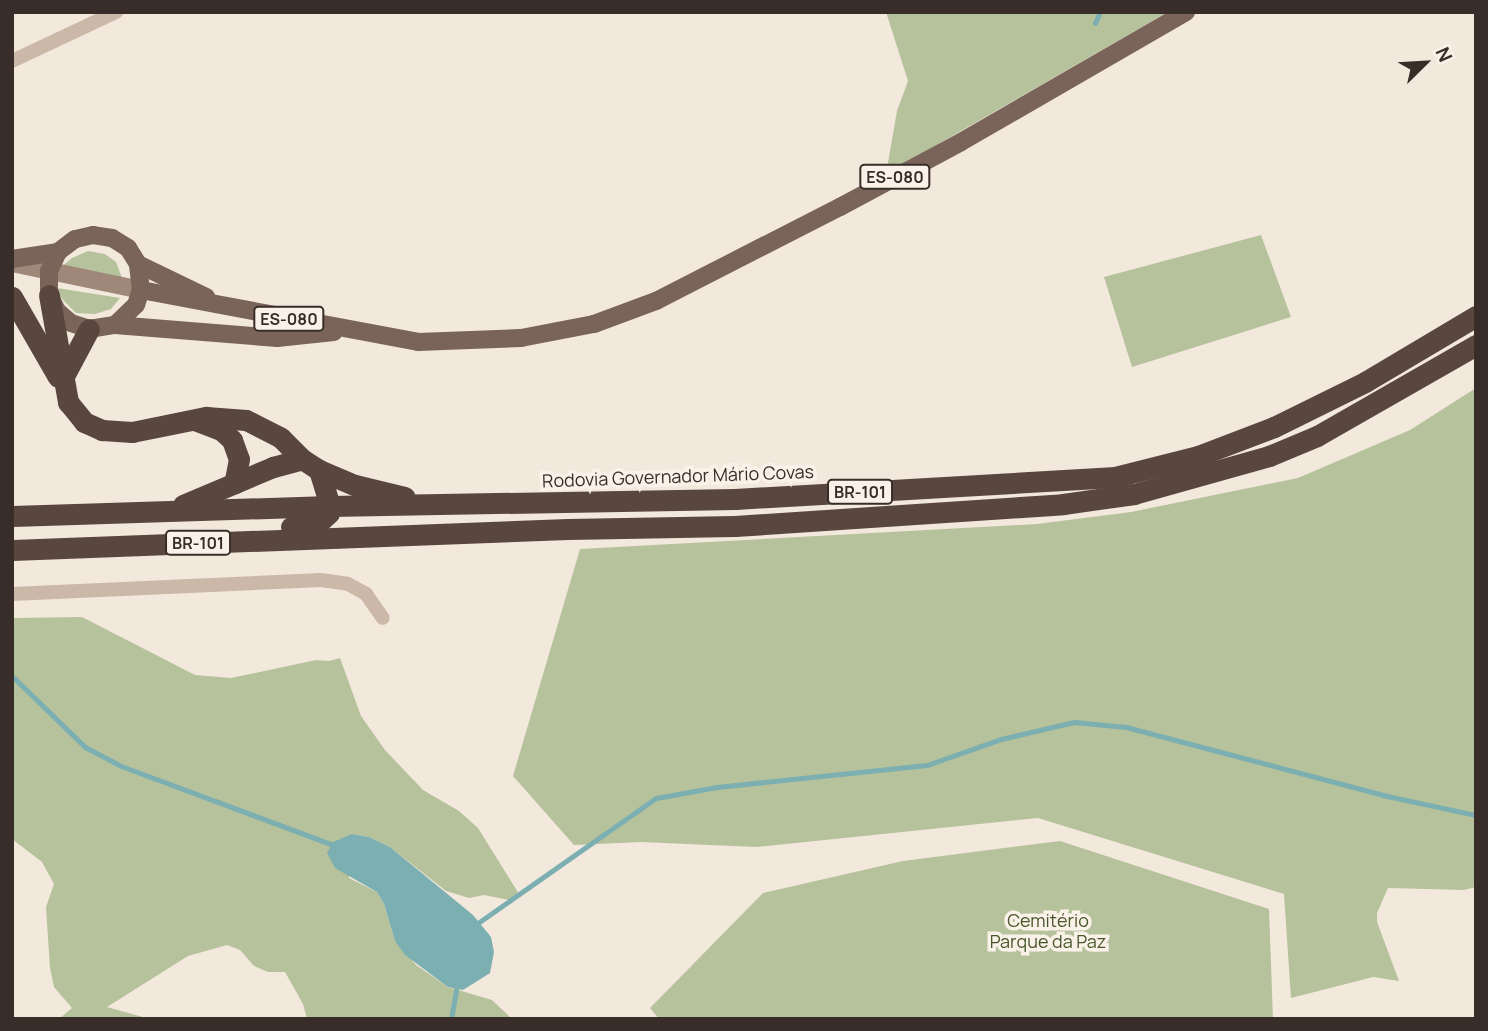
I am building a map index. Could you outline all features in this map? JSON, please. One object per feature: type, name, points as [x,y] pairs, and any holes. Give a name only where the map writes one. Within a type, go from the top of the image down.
[{"type":"highway","points":[[49,295],[71,409],[84,422],[102,430],[132,432],[220,416],[246,420],[281,438],[310,464],[355,485],[438,505]]},
{"type":"highway","points":[[12,297],[65,384]]},
{"type":"highway","name":"Rodovia Governador Mário Covas","points":[[12,516],[330,506],[735,499],[1115,477],[1198,456],[1274,426],[1365,382],[1476,316]]},
{"type":"highway","points":[[65,384],[89,329]]},
{"type":"highway","name":"BR-101","points":[[12,550],[735,526],[1063,504],[1123,496],[1213,474],[1317,436],[1476,345]]},
{"type":"highway","points":[[192,419],[222,430],[232,440],[239,459],[234,484]]},
{"type":"highway","points":[[171,511],[273,467],[310,464]]},
{"type":"highway","points":[[99,546],[123,536],[315,526],[325,519],[330,506],[310,464]]},
{"type":"main road","name":"ES-080","points":[[12,261],[231,309],[418,342],[470,342],[558,332],[627,313],[925,161],[1186,12]]},
{"type":"main road","points":[[12,261],[58,252],[75,239],[93,235],[111,238],[128,248],[138,264],[141,290],[136,304],[115,325]]},
{"type":"main road","points":[[58,252],[49,271],[49,295],[57,311],[71,323],[89,329],[115,325],[277,338],[347,330]]},
{"type":"main road","points":[[138,264],[231,309]]},
{"type":"street","points":[[12,61],[116,12]]},
{"type":"street","points":[[12,594],[321,580],[348,584],[366,594],[383,618]]},
{"type":"green space","points":[[886,12],[1168,12],[886,174],[897,111],[908,81]]},
{"type":"green space","points":[[1261,235],[1291,317],[1132,367],[1104,277]]},
{"type":"green space","points":[[88,251],[105,254],[116,262],[122,278],[60,268],[72,258]]},
{"type":"green space","points":[[57,288],[120,298],[111,309],[95,314],[76,313],[62,299]]},
{"type":"green space","points":[[1476,388],[1476,887],[1464,890],[1388,888],[1377,913],[1377,922],[1399,981],[1373,977],[1291,998],[1284,894],[1038,818],[756,847],[641,842],[574,845],[513,776],[580,549],[1037,524],[1131,512],[1298,478],[1410,430]]},
{"type":"green space","points":[[82,617],[195,675],[231,678],[316,660],[340,658],[361,716],[385,750],[423,790],[459,811],[478,828],[519,894],[509,900],[484,895],[469,898],[446,891],[390,847],[369,837],[352,834],[349,878],[377,892],[384,904],[395,941],[416,965],[448,987],[492,1000],[512,1019],[307,1019],[303,1004],[285,972],[268,972],[254,966],[240,950],[227,945],[188,956],[107,1007],[150,1019],[59,1019],[72,1008],[54,987],[50,968],[46,907],[54,884],[42,862],[12,839],[12,618]]},
{"type":"green space","name":"Cemitério Parque da Paz","points":[[1060,841],[1269,909],[1273,1019],[659,1019],[650,1008],[763,893],[903,861]]},
{"type":"water","points":[[352,834],[369,837],[390,847],[473,915],[491,937],[494,952],[490,973],[463,990],[448,987],[405,955],[395,941],[384,904],[377,892],[335,868],[327,853],[333,842]]},
{"type":"waterway","points":[[1095,23],[1100,12]]},
{"type":"waterway","points":[[12,676],[85,747],[121,766],[336,846]]},
{"type":"waterway","points":[[475,925],[656,798],[717,787],[927,765],[1001,739],[1074,722],[1126,727],[1387,796],[1476,815]]},
{"type":"waterway","points":[[451,1019],[457,984]]}]
